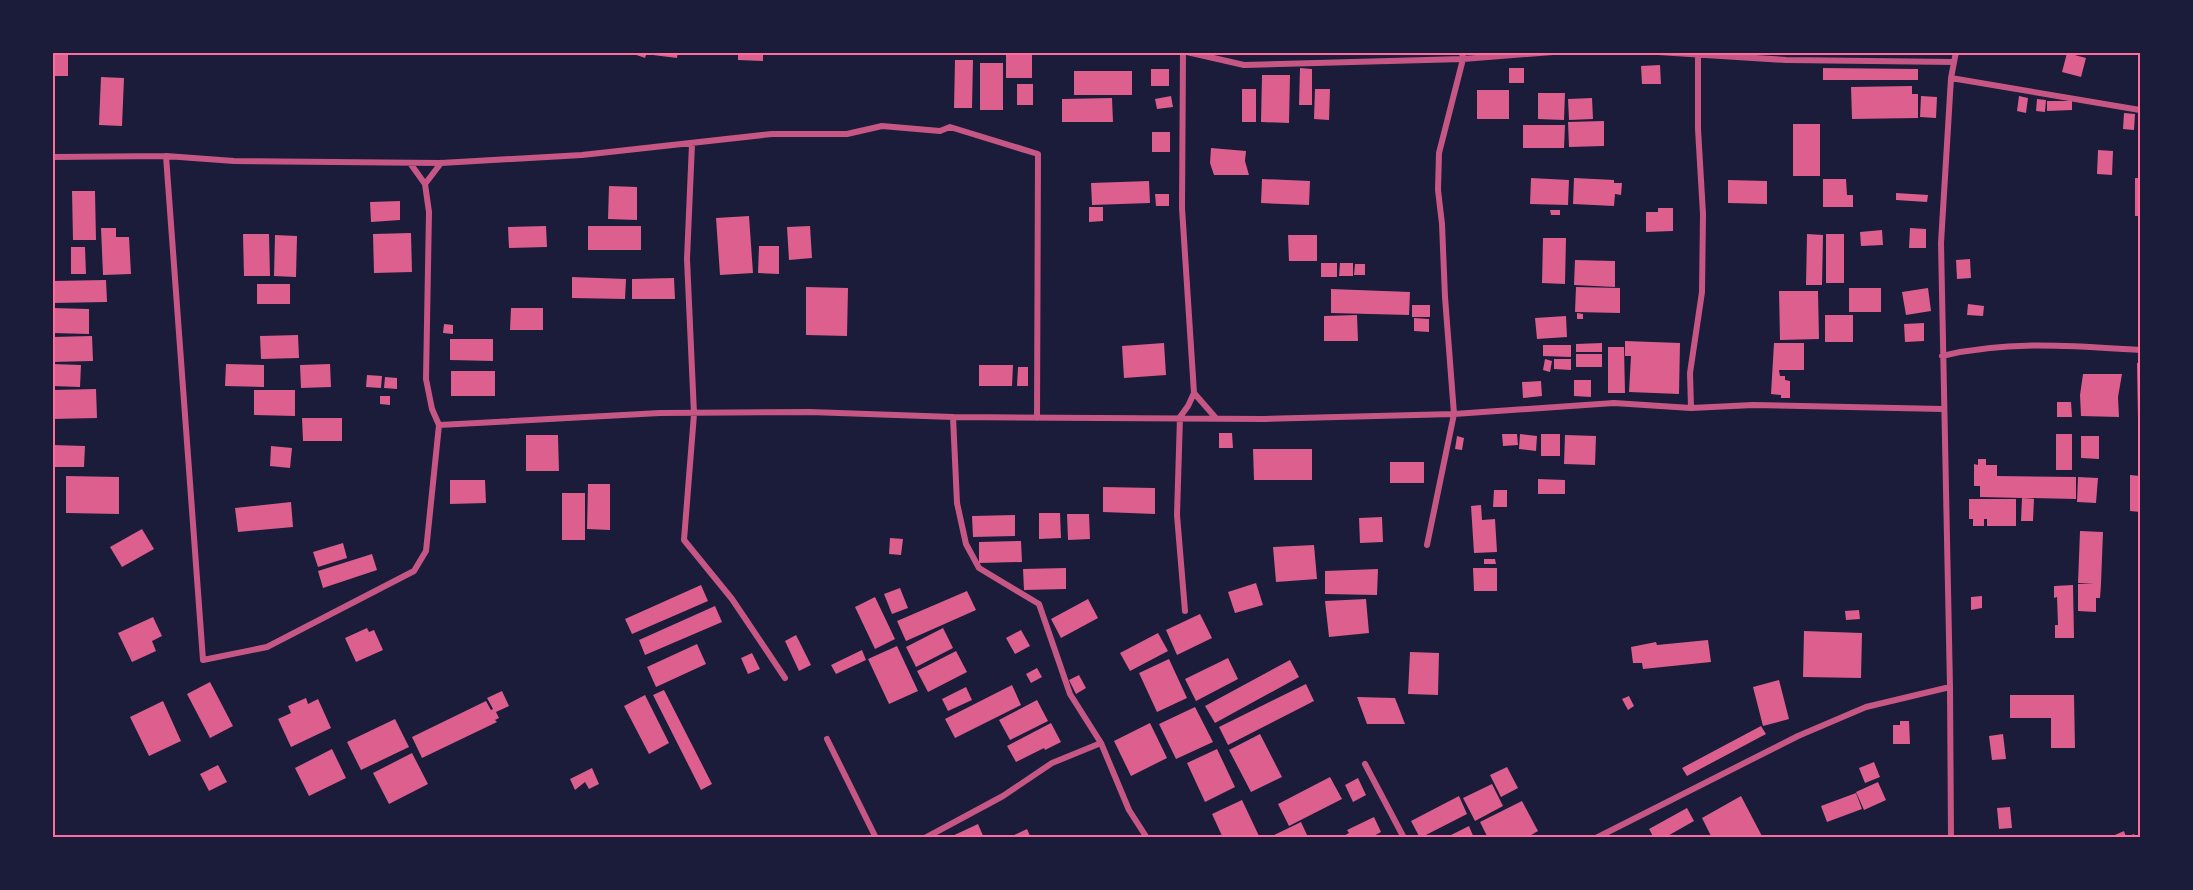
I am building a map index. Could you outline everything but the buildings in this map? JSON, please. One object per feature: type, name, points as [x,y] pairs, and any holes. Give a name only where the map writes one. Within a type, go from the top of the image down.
[{"type":"street","points":[[1185,611],[1177,515],[1179,417],[1188,406],[1194,393],[1182,208],[1185,52],[1244,65],[1553,52]]},
{"type":"street","points":[[1658,52],[1786,60],[1954,62]]},
{"type":"street","points":[[1951,837],[1941,243],[1951,78],[1956,52]]},
{"type":"street","points":[[1691,408],[1690,373],[1702,292],[1703,214],[1698,129],[1698,54]]},
{"type":"street","points":[[1427,545],[1454,414],[1438,190],[1439,153],[1462,56]]},
{"type":"street","points":[[1951,78],[2140,110]]},
{"type":"street","points":[[52,157],[166,156],[234,161],[441,163],[582,155],[772,134],[847,134],[882,126],[939,131],[950,127],[1038,154],[1037,418]]},
{"type":"street","points":[[692,144],[687,259],[694,414],[684,540],[732,599],[785,678]]},
{"type":"street","points":[[166,156],[203,660],[267,648],[414,571],[426,551],[439,425],[432,409],[426,379],[429,212],[424,184],[410,163]]},
{"type":"street","points":[[424,184],[441,163]]},
{"type":"street","points":[[1942,356],[1969,349],[2003,345],[2067,345],[2140,350]]},
{"type":"street","points":[[1194,393],[1215,417]]},
{"type":"street","points":[[439,425],[660,413],[810,412],[953,417],[1264,419],[1454,414],[1614,403],[1691,408],[1754,405],[1943,409]]},
{"type":"street","points":[[953,417],[957,502],[966,544],[979,568],[1040,604],[1070,694],[1101,743],[1129,810],[1147,837]]},
{"type":"street","points":[[1596,837],[1798,736],[1837,719],[1866,707],[1950,687]]},
{"type":"street","points":[[827,739],[876,837]]},
{"type":"street","points":[[925,837],[1003,796],[1052,763],[1101,743]]},
{"type":"street","points":[[1365,764],[1404,837]]}]
